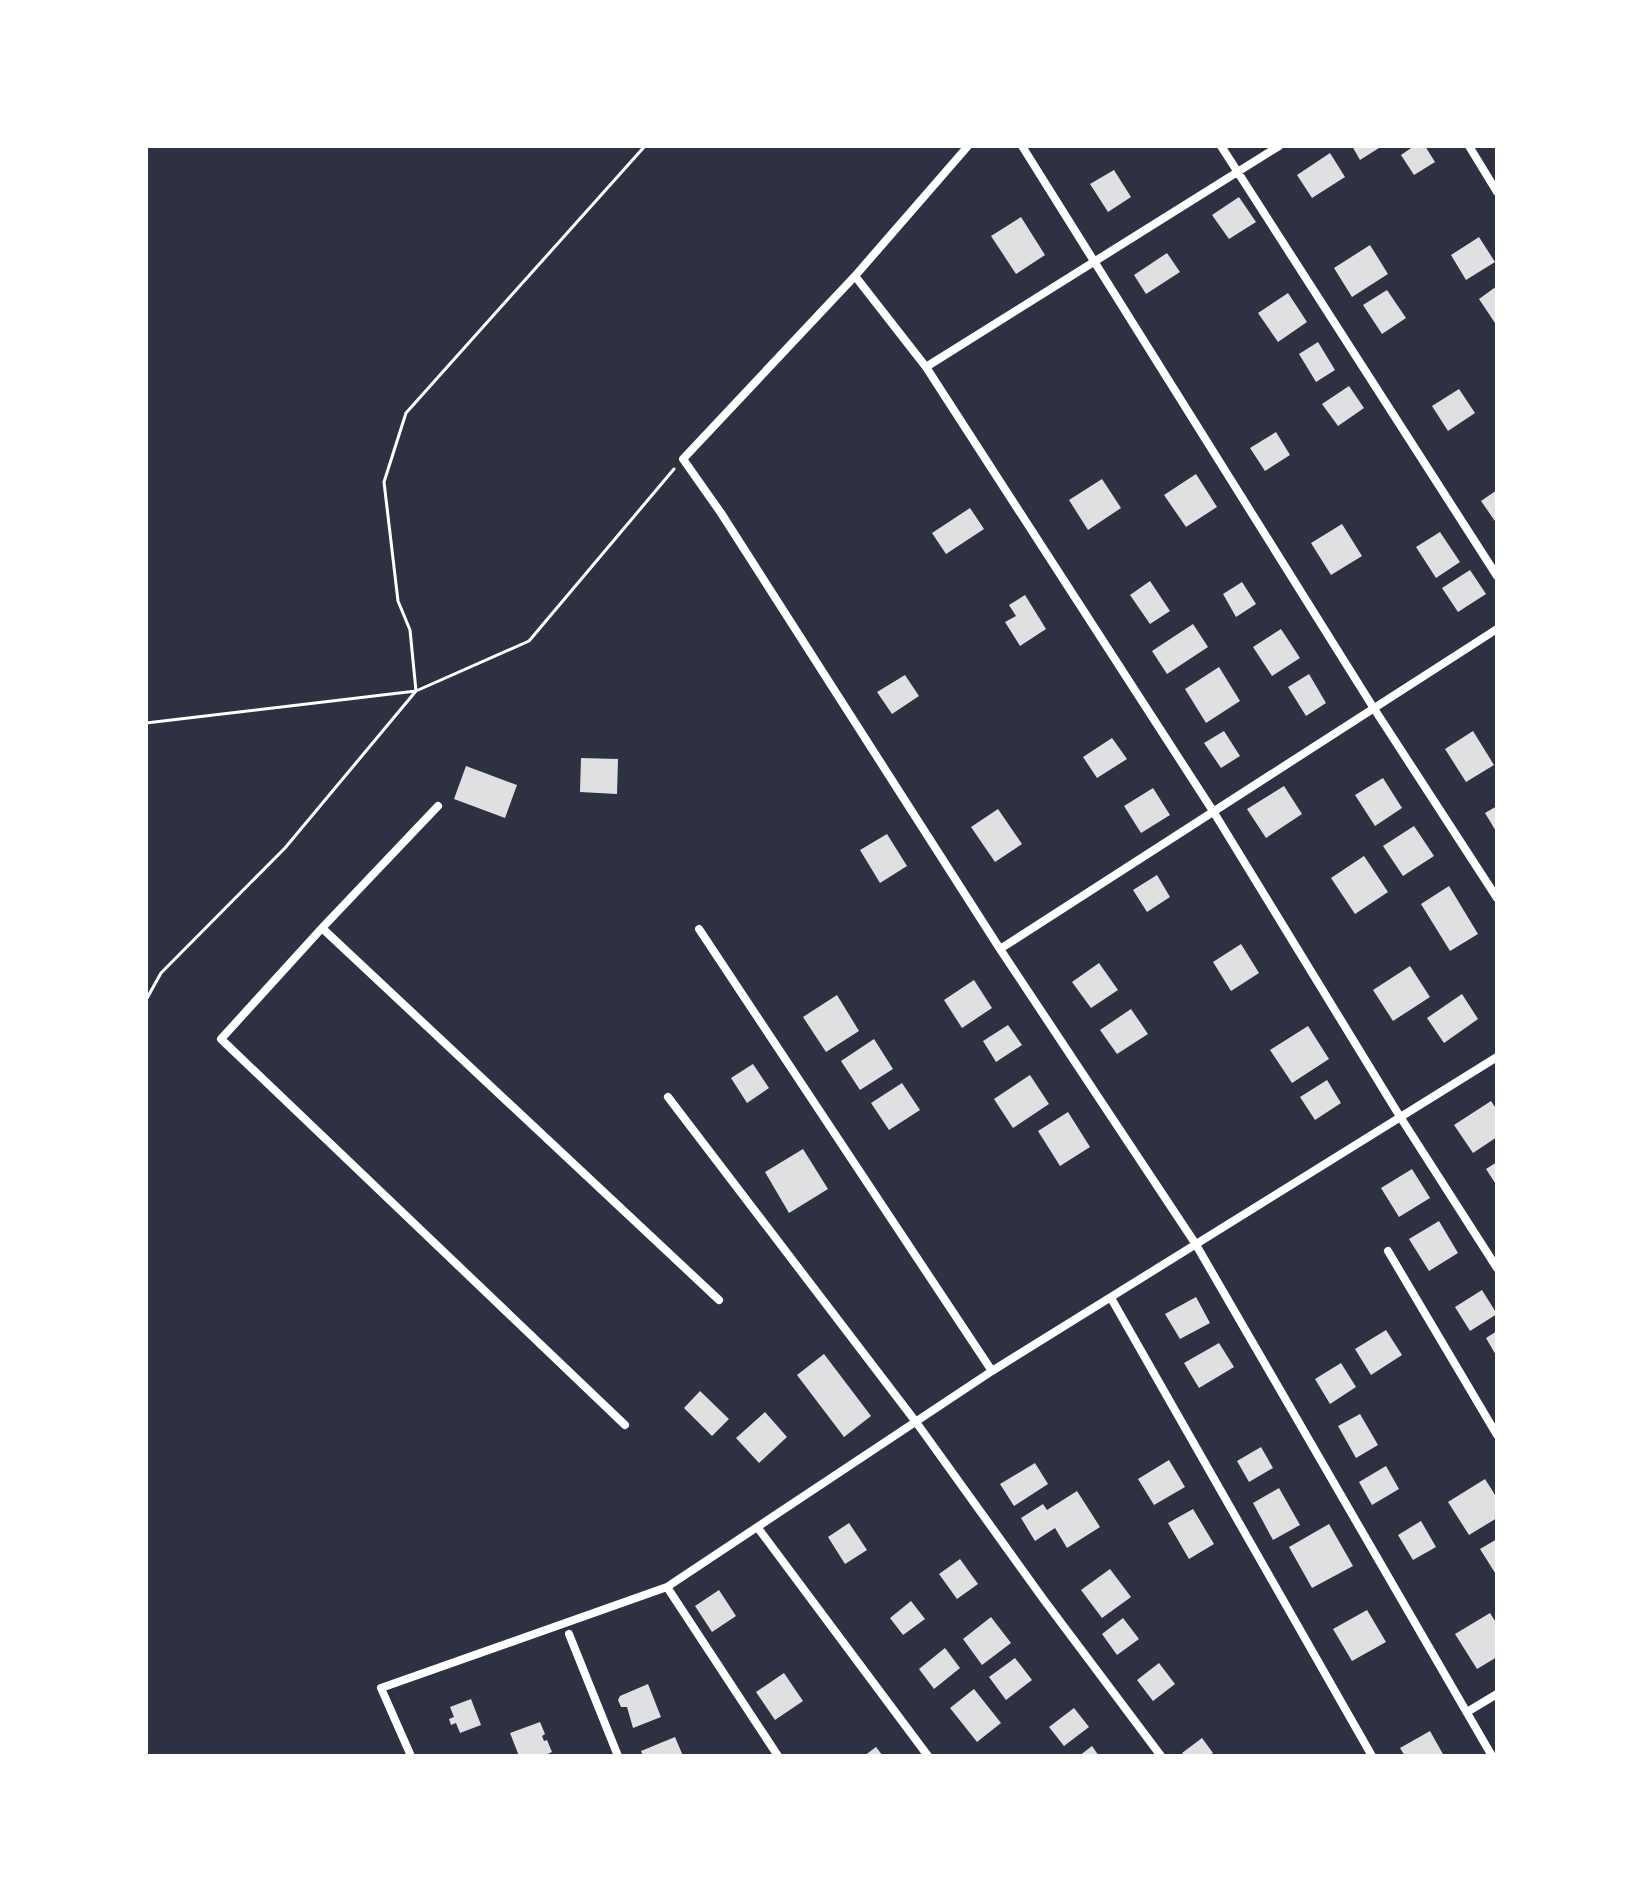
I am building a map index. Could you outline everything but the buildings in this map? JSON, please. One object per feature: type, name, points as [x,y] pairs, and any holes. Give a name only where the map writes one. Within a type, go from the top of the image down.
[{"type":"street","points":[[968,146],[855,276],[683,459],[721,513],[1000,949],[1195,1243],[1492,1756]]},
{"type":"street","points":[[1022,146],[1373,707],[1497,898]]},
{"type":"street","points":[[1221,146],[1497,576]]},
{"type":"street","points":[[926,367],[1279,146]]},
{"type":"street","points":[[1469,146],[1497,192]]},
{"type":"street","points":[[855,276],[926,367],[1213,811],[1399,1115],[1497,1268]]},
{"type":"street","points":[[1000,949],[1497,629]]},
{"type":"street","points":[[438,806],[221,1039],[625,1425]]},
{"type":"street","points":[[322,928],[719,1300]]},
{"type":"street","points":[[699,929],[992,1371]]},
{"type":"street","points":[[411,1756],[381,1688],[667,1587],[992,1371],[1399,1115],[1497,1057]]},
{"type":"street","points":[[668,1097],[916,1422],[1161,1756]]},
{"type":"street","points":[[1388,1251],[1497,1435]]},
{"type":"street","points":[[1111,1298],[1372,1756]]},
{"type":"street","points":[[758,1528],[928,1756]]},
{"type":"street","points":[[667,1587],[778,1756]]},
{"type":"street","points":[[569,1634],[618,1756]]},
{"type":"street","points":[[1467,1712],[1497,1694]]},
{"type":"path","points":[[146,1000],[161,973],[285,848],[416,691],[410,630],[398,601],[384,482],[406,413],[645,146]]},
{"type":"path","points":[[146,723],[416,691],[529,641],[683,459]]}]
